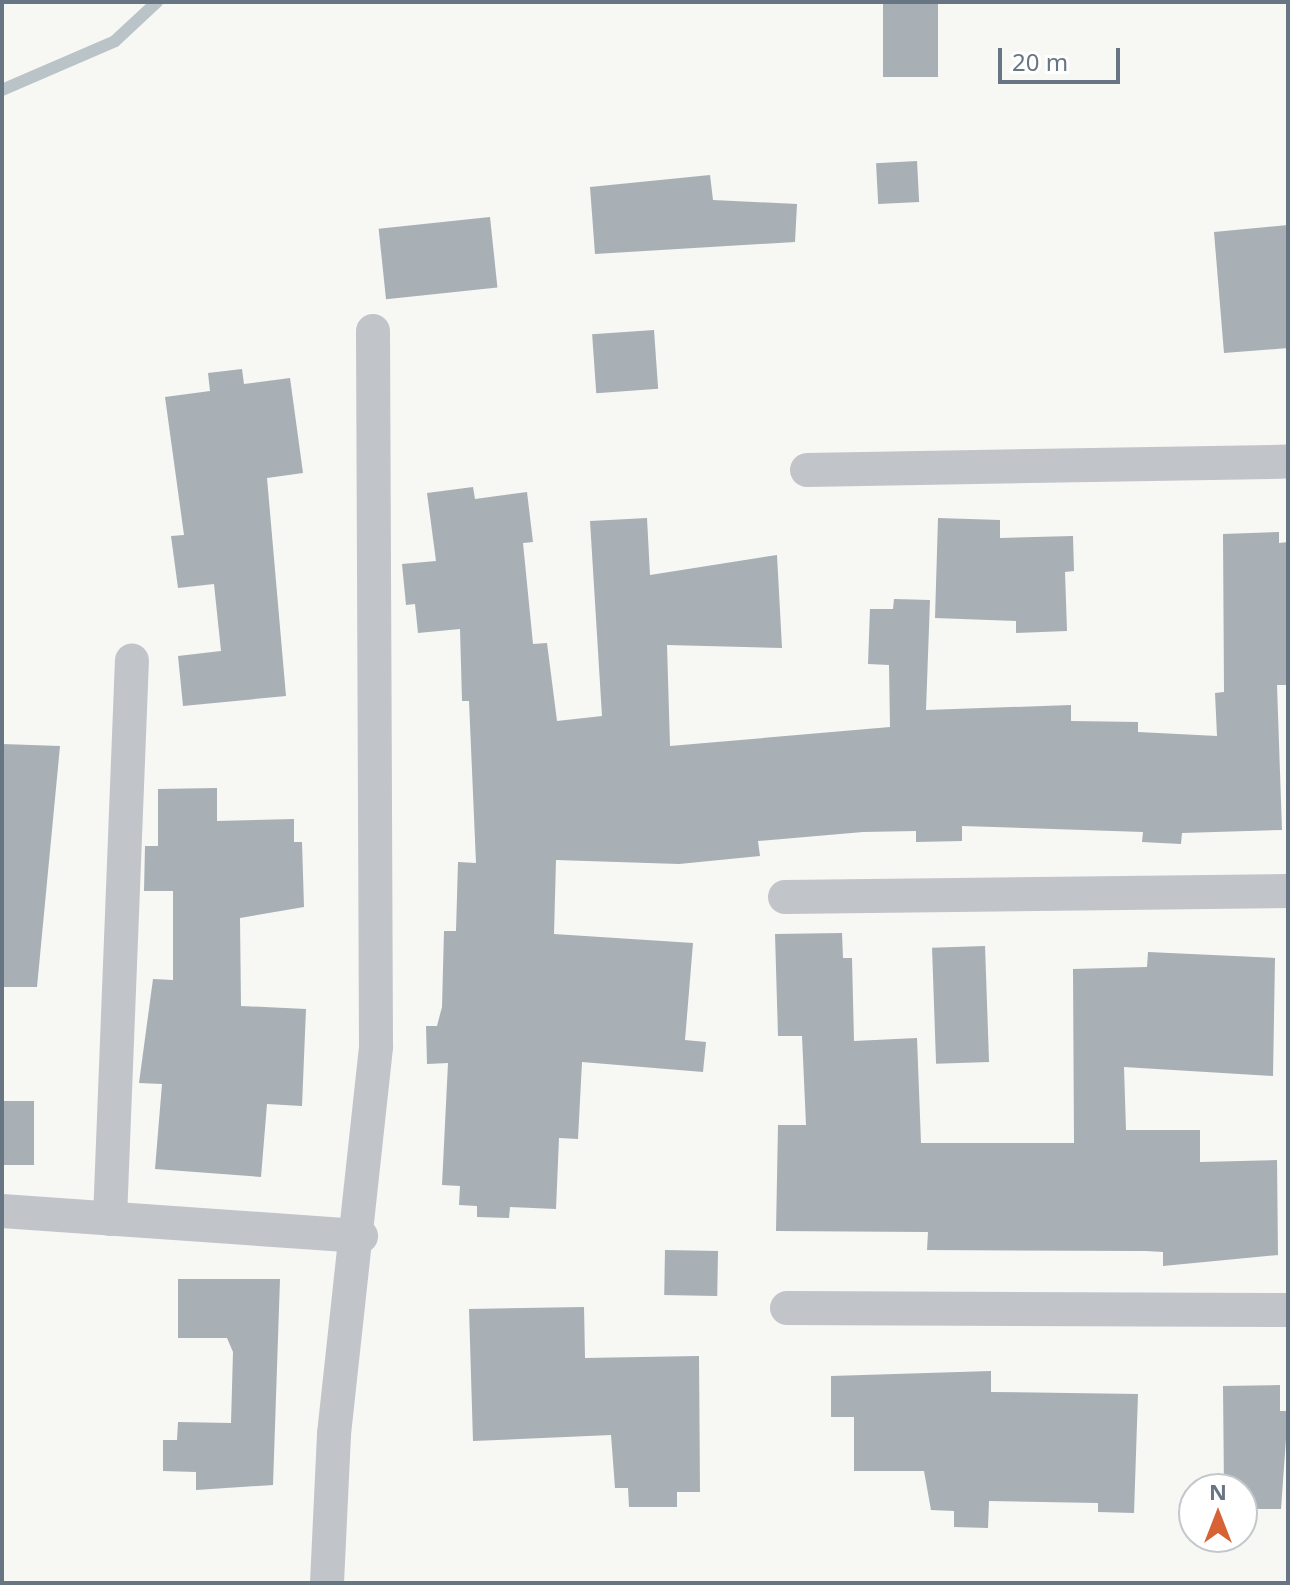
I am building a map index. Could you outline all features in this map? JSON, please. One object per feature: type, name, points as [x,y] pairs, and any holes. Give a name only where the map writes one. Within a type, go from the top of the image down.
[{"type":"street","points":[[327,1583],[334,1434],[361,1236],[376,1046],[373,331]]},
{"type":"street","points":[[807,470],[1288,462]]},
{"type":"street","points":[[110,1219],[132,660]]},
{"type":"street","points":[[785,897],[1288,891]]},
{"type":"street","points":[[2,1211],[361,1236]]},
{"type":"street","points":[[787,1308],[1288,1310]]},
{"type":"building","points":[[883,2],[938,2],[938,77],[883,77]]},
{"type":"building","points":[[917,161],[919,202],[878,204],[876,163]]},
{"type":"building","points":[[710,175],[713,200],[797,204],[795,242],[595,254],[590,187]]},
{"type":"building","points":[[490,217],[497,288],[386,299],[379,229]]},
{"type":"building","points":[[1288,225],[1288,348],[1224,353],[1214,232]]},
{"type":"building","points":[[654,330],[658,389],[596,393],[592,334]]},
{"type":"building","points":[[242,369],[244,384],[290,378],[303,473],[267,478],[286,696],[183,706],[178,656],[221,651],[214,584],[178,588],[171,536],[184,535],[165,397],[210,391],[208,373]]},
{"type":"building","points":[[473,487],[475,499],[527,492],[533,542],[523,543],[533,644],[547,643],[557,721],[602,716],[590,521],[647,518],[650,575],[777,555],[782,648],[667,645],[670,746],[890,727],[889,665],[868,664],[870,609],[893,609],[894,599],[930,600],[926,710],[1071,705],[1071,721],[1138,722],[1138,732],[1217,736],[1215,693],[1224,692],[1223,534],[1279,532],[1279,543],[1288,542],[1288,685],[1277,685],[1282,830],[1182,833],[1181,844],[1142,842],[1143,832],[962,826],[962,841],[916,842],[916,831],[863,832],[758,841],[760,856],[679,864],[556,860],[554,934],[693,943],[685,1040],[706,1042],[703,1072],[582,1062],[578,1139],[559,1138],[556,1209],[510,1207],[509,1218],[477,1217],[477,1206],[459,1205],[460,1186],[442,1185],[448,1063],[427,1064],[426,1026],[437,1026],[442,1007],[444,931],[456,931],[458,862],[476,863],[469,701],[462,701],[460,629],[418,633],[415,604],[406,605],[402,564],[436,561],[427,493]]},
{"type":"building","points":[[938,518],[1000,520],[1000,538],[1073,536],[1074,571],[1065,572],[1067,631],[1016,633],[1016,621],[935,618]]},
{"type":"building","points":[[2,744],[60,746],[37,987],[2,987]]},
{"type":"building","points":[[217,788],[217,821],[294,819],[294,842],[302,842],[304,907],[240,918],[241,1006],[306,1009],[302,1106],[267,1104],[261,1177],[155,1169],[162,1084],[139,1083],[153,979],[173,980],[173,891],[144,891],[145,846],[158,846],[158,789]]},
{"type":"building","points":[[842,933],[843,958],[852,958],[854,1041],[917,1038],[921,1143],[1074,1143],[1073,969],[1147,967],[1148,952],[1275,958],[1273,1076],[1124,1067],[1126,1130],[1200,1130],[1200,1162],[1277,1160],[1278,1255],[1163,1266],[1163,1252],[927,1250],[928,1232],[776,1231],[778,1125],[806,1125],[802,1036],[778,1036],[775,934]]},
{"type":"building","points":[[985,946],[989,1062],[936,1064],[932,948]]},
{"type":"building","points":[[2,1101],[34,1101],[34,1165],[2,1165]]},
{"type":"building","points":[[665,1250],[718,1251],[717,1296],[664,1295]]},
{"type":"building","points":[[178,1279],[280,1279],[273,1485],[196,1490],[196,1472],[163,1471],[163,1440],[177,1440],[178,1422],[231,1423],[233,1352],[227,1338],[178,1338]]},
{"type":"building","points":[[584,1307],[585,1358],[699,1356],[700,1492],[677,1492],[677,1507],[629,1507],[628,1488],[615,1488],[611,1435],[473,1441],[469,1309]]},
{"type":"building","points":[[991,1371],[991,1392],[1138,1394],[1134,1513],[1098,1512],[1098,1503],[989,1501],[988,1528],[954,1527],[954,1511],[931,1510],[924,1471],[854,1471],[854,1417],[831,1417],[831,1376]]},
{"type":"building","points":[[1280,1385],[1280,1411],[1288,1411],[1281,1509],[1258,1509],[1258,1473],[1224,1473],[1223,1386]]},
{"type":"waterway","points":[[2,90],[115,41],[157,2]]}]
